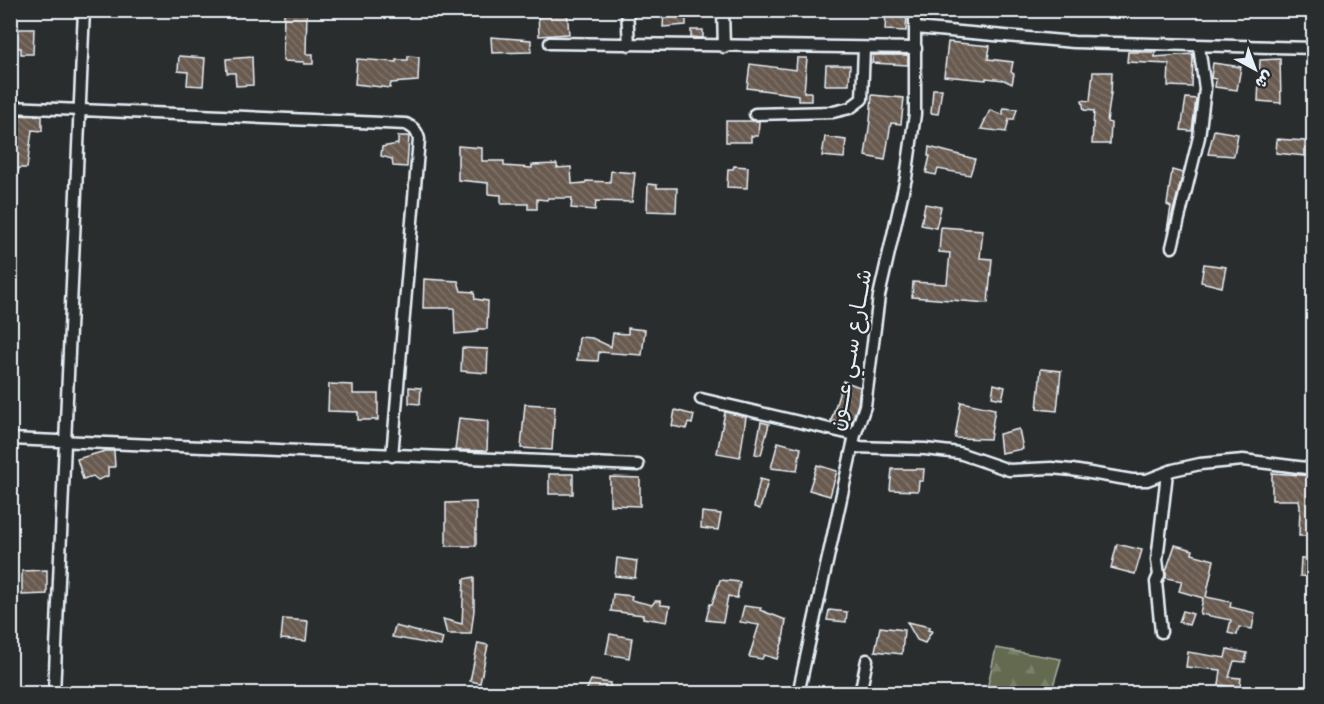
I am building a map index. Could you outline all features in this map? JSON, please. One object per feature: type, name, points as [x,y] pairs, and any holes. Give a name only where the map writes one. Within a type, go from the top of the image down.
[{"type":"street","points":[[54,693],[84,10]]},
{"type":"street","points":[[627,10],[630,45]]},
{"type":"street","points":[[723,10],[724,47]]},
{"type":"street","name":"شــــارع ســي عـــون","points":[[798,693],[855,435],[866,406],[879,296],[906,178],[915,114],[915,10]]},
{"type":"street","points":[[915,28],[1034,39],[1314,48]]},
{"type":"street","points":[[550,43],[916,48]]},
{"type":"street","points":[[1172,247],[1200,128],[1205,89],[1199,46]]},
{"type":"street","points":[[755,114],[833,112],[850,108],[862,99],[864,48]]},
{"type":"street","points":[[10,107],[406,124],[417,132],[419,140],[392,456]]},
{"type":"street","points":[[701,399],[855,435]]},
{"type":"street","points":[[10,439],[638,465]]},
{"type":"street","points":[[854,447],[925,449],[959,453],[1009,470],[1072,470],[1132,480],[1147,480],[1200,464],[1243,460],[1313,468]]},
{"type":"street","points":[[1161,632],[1156,582],[1159,575],[1157,560],[1167,473]]},
{"type":"street","points":[[860,693],[867,660]]},
{"type":"green space","points":[[996,648],[1061,659],[1051,693],[986,693]]},
{"type":"building","points":[[284,10],[307,10],[306,54],[313,54],[313,64],[283,61]]},
{"type":"building","points":[[538,10],[567,10],[569,34],[539,36]]},
{"type":"building","points":[[664,10],[686,10],[686,25],[663,27]]},
{"type":"building","points":[[894,12],[907,13],[906,31],[885,30],[886,14],[894,15]]},
{"type":"building","points":[[10,29],[34,29],[33,54],[21,54],[21,48],[10,48]]},
{"type":"building","points":[[691,30],[703,30],[703,38],[691,37]]},
{"type":"building","points":[[491,37],[531,40],[531,52],[492,53]]},
{"type":"building","points":[[948,42],[990,46],[988,59],[1013,62],[1012,84],[1004,80],[944,76]]},
{"type":"building","points":[[1128,52],[1155,52],[1155,57],[1193,54],[1192,87],[1168,86],[1169,64],[1127,62]]},
{"type":"building","points":[[873,55],[908,55],[908,65],[872,63]]},
{"type":"building","points":[[179,56],[205,58],[203,86],[187,85],[188,72],[178,71]]},
{"type":"building","points":[[408,56],[419,57],[418,81],[391,83],[390,88],[355,84],[357,59],[396,62],[396,60],[408,60]]},
{"type":"building","points":[[252,57],[253,85],[236,86],[235,73],[227,73],[226,59]]},
{"type":"building","points":[[797,58],[807,58],[804,92],[811,92],[811,101],[798,101],[798,95],[747,88],[750,64],[796,70]]},
{"type":"building","points":[[1280,59],[1281,103],[1258,101],[1260,60]]},
{"type":"building","points":[[1213,63],[1241,67],[1237,90],[1215,87],[1216,79],[1211,78]]},
{"type":"building","points":[[826,65],[850,65],[849,85],[825,85]]},
{"type":"building","points":[[1093,72],[1112,72],[1107,122],[1111,123],[1110,144],[1092,144],[1094,111],[1084,110],[1082,100],[1090,101]]},
{"type":"building","points":[[933,89],[942,89],[938,114],[931,113]]},
{"type":"building","points":[[872,95],[904,98],[901,124],[891,123],[885,160],[865,156]]},
{"type":"building","points":[[1186,98],[1196,99],[1192,131],[1181,130]]},
{"type":"building","points":[[1003,108],[1017,109],[1014,119],[1009,119],[1006,132],[981,129],[990,110],[1003,115]]},
{"type":"building","points":[[10,115],[42,116],[42,131],[32,130],[27,168],[19,168],[18,172],[10,172]]},
{"type":"building","points":[[726,121],[759,121],[758,136],[751,136],[751,142],[726,142]]},
{"type":"building","points":[[1214,130],[1238,134],[1234,156],[1208,154]]},
{"type":"building","points":[[398,136],[409,136],[407,167],[393,166],[392,159],[381,156],[382,147],[398,144]]},
{"type":"building","points":[[825,137],[846,140],[844,158],[822,156]]},
{"type":"building","points":[[1277,139],[1305,141],[1305,156],[1276,153]]},
{"type":"building","points":[[458,146],[482,148],[482,161],[504,161],[504,166],[532,168],[532,165],[557,164],[557,168],[571,167],[572,184],[586,181],[610,182],[611,171],[635,173],[632,202],[596,201],[595,210],[571,208],[572,198],[537,199],[537,209],[528,209],[528,204],[501,204],[501,195],[488,194],[488,183],[458,180]]},
{"type":"building","points":[[929,147],[975,159],[970,175],[938,169],[936,175],[926,173],[930,156],[928,156]]},
{"type":"building","points":[[734,166],[748,167],[747,188],[727,187],[728,169],[733,169]]},
{"type":"building","points":[[1172,170],[1183,173],[1167,230],[1171,207],[1167,205]]},
{"type":"building","points":[[648,184],[657,185],[657,188],[677,188],[676,212],[647,211]]},
{"type":"building","points":[[925,204],[941,207],[936,228],[921,225]]},
{"type":"building","points":[[941,227],[983,230],[980,258],[992,259],[988,303],[912,297],[913,282],[947,284],[950,253],[939,252]]},
{"type":"building","points":[[1204,264],[1226,267],[1222,287],[1201,282]]},
{"type":"building","points":[[424,279],[458,281],[461,291],[474,292],[475,299],[488,301],[487,329],[455,334],[454,308],[423,308]]},
{"type":"building","points":[[628,328],[645,330],[642,355],[599,352],[598,361],[577,360],[579,337],[592,338],[611,347],[613,333],[628,334]]},
{"type":"building","points":[[462,348],[488,349],[487,373],[461,371]]},
{"type":"building","points":[[1041,369],[1061,371],[1057,411],[1037,409]]},
{"type":"building","points":[[843,381],[860,387],[858,404],[851,424],[831,421]]},
{"type":"building","points":[[329,384],[353,385],[353,394],[378,394],[378,420],[358,420],[358,412],[328,411]]},
{"type":"building","points":[[994,384],[1005,387],[1002,399],[992,397]]},
{"type":"building","points":[[409,387],[421,388],[420,404],[409,403]]},
{"type":"building","points":[[961,402],[995,409],[990,439],[955,438]]},
{"type":"building","points":[[525,404],[555,406],[552,450],[521,448]]},
{"type":"building","points":[[675,410],[694,415],[692,424],[688,423],[686,429],[672,426]]},
{"type":"building","points":[[725,412],[746,417],[740,457],[717,453]]},
{"type":"building","points":[[459,418],[488,421],[487,451],[455,450]]},
{"type":"building","points":[[761,422],[769,424],[761,455],[755,454]]},
{"type":"building","points":[[1019,429],[1023,449],[1001,453],[999,434]]},
{"type":"building","points":[[778,442],[801,448],[797,471],[771,468]]},
{"type":"building","points":[[105,451],[114,451],[115,467],[108,467],[108,476],[98,480],[93,476],[83,479],[77,459]]},
{"type":"building","points":[[817,465],[837,471],[830,496],[809,490]]},
{"type":"building","points":[[892,469],[924,469],[923,481],[919,481],[918,491],[890,490]]},
{"type":"building","points":[[1272,473],[1314,476],[1314,536],[1299,536],[1299,500],[1272,500]]},
{"type":"building","points":[[549,474],[573,474],[573,494],[549,494]]},
{"type":"building","points":[[610,477],[640,478],[640,506],[610,505]]},
{"type":"building","points":[[760,479],[768,481],[760,509],[754,507]]},
{"type":"building","points":[[476,502],[476,546],[446,546],[446,503]]},
{"type":"building","points":[[702,512],[721,514],[718,530],[701,528]]},
{"type":"building","points":[[1117,544],[1142,550],[1135,574],[1111,568]]},
{"type":"building","points":[[1175,545],[1193,550],[1192,554],[1214,560],[1206,597],[1231,602],[1230,607],[1255,613],[1252,629],[1239,627],[1237,635],[1228,633],[1231,620],[1200,614],[1203,598],[1179,591],[1182,581],[1166,578],[1166,571]]},
{"type":"building","points":[[617,558],[637,561],[635,578],[615,576]]},
{"type":"building","points":[[1301,558],[1314,558],[1314,577],[1300,576]]},
{"type":"building","points":[[47,570],[47,594],[22,595],[22,571]]},
{"type":"building","points":[[474,577],[471,634],[447,634],[443,619],[462,624],[464,579]]},
{"type":"building","points":[[720,580],[740,582],[737,598],[728,596],[723,622],[706,620],[710,604],[712,604]]},
{"type":"building","points":[[613,594],[632,596],[631,600],[652,605],[655,601],[660,601],[661,605],[670,606],[667,622],[643,618],[643,615],[611,611]]},
{"type":"building","points":[[744,606],[761,608],[760,610],[786,620],[777,659],[764,655],[762,659],[749,657],[759,625],[740,622]]},
{"type":"building","points":[[829,610],[847,612],[846,622],[827,620]]},
{"type":"building","points":[[1183,611],[1193,614],[1189,625],[1179,622]]},
{"type":"building","points":[[283,619],[308,621],[306,641],[281,639]]},
{"type":"building","points":[[907,622],[930,627],[928,630],[932,631],[925,643],[917,640]]},
{"type":"building","points":[[395,626],[443,638],[441,646],[392,637]]},
{"type":"building","points":[[880,627],[904,630],[902,654],[875,651]]},
{"type":"building","points":[[610,634],[632,638],[629,658],[606,654]]},
{"type":"building","points":[[478,643],[488,645],[480,683],[470,681]]},
{"type":"building","points":[[1227,649],[1247,653],[1245,662],[1234,661],[1229,677],[1241,678],[1240,687],[1219,685],[1221,670],[1186,667],[1188,652],[1225,658]]},
{"type":"building","points":[[591,680],[610,683],[611,693],[585,693]]}]
